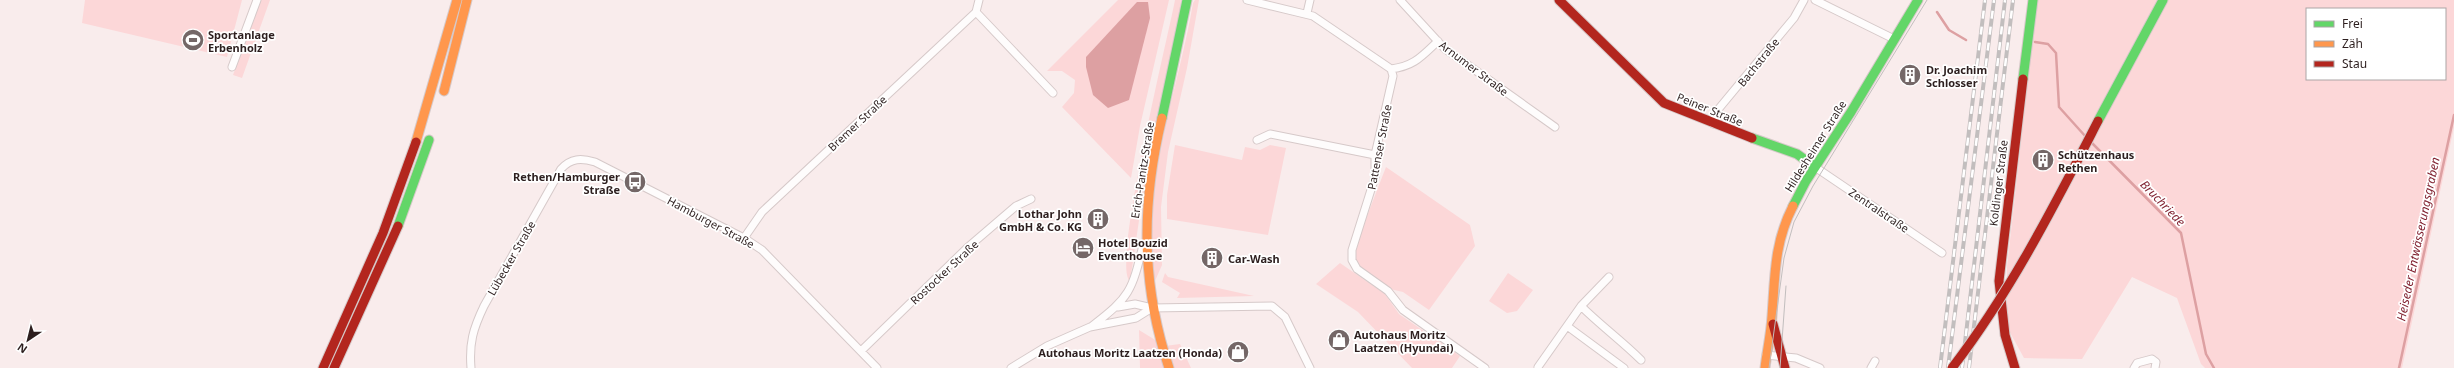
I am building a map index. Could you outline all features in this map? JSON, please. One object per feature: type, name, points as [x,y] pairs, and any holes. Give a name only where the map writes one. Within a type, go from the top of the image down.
[{"type":"main road","points":[[323,368],[379,243],[419,140],[433,95],[457,0]]},
{"type":"main road","points":[[442,97],[467,0]]},
{"type":"main road","name":"Erich-Panitz-Straße","points":[[1169,368],[1148,293],[1145,237],[1159,132],[1187,0]]},
{"type":"main road","name":"Peiner Straße","points":[[1559,0],[1664,103],[1713,124],[1796,154],[1815,167]]},
{"type":"main road","name":"Hildesheimer Straße","points":[[1765,368],[1772,318],[1773,279],[1778,242],[1791,207],[1815,167],[1852,112],[1918,0]]},
{"type":"main road","name":"Koldinger Straße","points":[[2013,368],[2004,336],[1999,281],[2032,0]]},
{"type":"main road","points":[[1952,368],[1994,309],[2022,263],[2163,0]]},
{"type":"main road","points":[[334,368],[380,269],[405,209],[433,128]]},
{"type":"main road","name":"Hildesheimer Straße","points":[[1772,318],[1785,368]]},
{"type":"street","points":[[232,67],[258,0]]},
{"type":"street","points":[[979,0],[976,12],[1053,93]]},
{"type":"street","points":[[1247,0],[1308,13],[1391,70],[1407,67],[1414,63],[1438,41]]},
{"type":"street","points":[[1308,13],[1310,0]]},
{"type":"street","name":"Arnumer Straße","points":[[1400,0],[1438,41],[1482,76],[1555,127]]},
{"type":"street","name":"Bachstraße","points":[[1713,124],[1716,112],[1794,18],[1804,0]]},
{"type":"street","points":[[1815,0],[1894,39]]},
{"type":"street","name":"Bremer Straße","points":[[744,238],[762,212],[976,12]]},
{"type":"street","name":"Pattenser Straße","points":[[1391,70],[1393,76],[1375,155],[1375,178],[1352,250],[1352,260],[1357,269],[1388,291],[1403,310],[1485,368]]},
{"type":"street","points":[[1257,140],[1270,134],[1375,155]]},
{"type":"street","name":"Hamburger Straße","points":[[575,160],[584,159],[595,162],[744,238],[762,250],[877,368]]},
{"type":"street","name":"Lübecker Straße","points":[[471,368],[469,346],[475,325],[484,306],[561,169],[566,163],[575,160]]},
{"type":"street","name":"Zentralstraße","points":[[1815,167],[1942,253]]},
{"type":"street","name":"Rostocker Straße","points":[[861,351],[967,248],[1016,206],[1031,199]]},
{"type":"street","points":[[1011,368],[1048,346],[1090,327],[1118,306],[1132,286],[1145,237]]},
{"type":"street","points":[[1537,368],[1582,306],[1609,277]]},
{"type":"street","points":[[1118,306],[1135,304],[1152,308],[1272,306],[1285,317],[1310,368]]},
{"type":"street","points":[[1582,306],[1603,328],[1624,344],[1641,360]]},
{"type":"street","points":[[1090,327],[1136,318],[1152,308]]},
{"type":"street","points":[[1567,326],[1624,368]]},
{"type":"street","points":[[1766,355],[1802,360],[1820,368]]},
{"type":"street","points":[[2134,368],[2137,363],[2152,359],[2156,362],[2155,368]]},
{"type":"shaded area","name":"Sportanlage Erbenholz","points":[[85,0],[242,0],[227,57],[82,23]]},
{"type":"shaded area","points":[[261,0],[270,0],[242,78],[233,75]]},
{"type":"shaded area","points":[[1118,0],[1169,0],[1140,126],[1131,178],[1062,107],[1074,93],[1075,80],[1062,71],[1047,71]]},
{"type":"shaded area","points":[[1175,0],[1181,0],[1180,14],[1149,153],[1130,281],[1126,267],[1128,237],[1134,196]]},
{"type":"shaded area","points":[[1195,0],[1199,0],[1187,68],[1168,152],[1161,207],[1162,265],[1155,281],[1151,244],[1153,203],[1157,174],[1168,117],[1188,32],[1193,3]]},
{"type":"shaded area","points":[[2037,0],[2454,0],[2454,127],[2402,368],[2205,368],[2201,364],[2177,298],[2132,277],[2082,359],[2024,358],[2007,327],[2007,267]]},
{"type":"shaded area","points":[[1137,2],[1148,2],[1150,18],[1129,100],[1108,108],[1093,95],[1086,67],[1086,57]]},
{"type":"shaded area","points":[[1175,145],[1242,160],[1245,147],[1260,150],[1270,145],[1286,148],[1268,235],[1167,219],[1167,195]]},
{"type":"shaded area","points":[[1386,167],[1470,225],[1475,246],[1429,310],[1403,292],[1390,289],[1358,267],[1354,260],[1355,247]]},
{"type":"shaded area","points":[[1340,263],[1385,294],[1399,314],[1460,356],[1452,368],[1412,368],[1358,312],[1316,284]]},
{"type":"shaded area","points":[[1165,273],[1168,277],[1254,296],[1177,298],[1180,293],[1162,282]]},
{"type":"shaded area","points":[[1508,273],[1533,290],[1517,311],[1507,313],[1489,301]]},
{"type":"shaded area","points":[[1139,330],[1165,346],[1180,344],[1191,368],[1140,368]]},
{"type":"waterway","name":"Bruchriede","points":[[1937,12],[1949,30],[1966,40]]},
{"type":"waterway","name":"Bruchriede","points":[[2035,42],[2048,44],[2056,53],[2059,107],[2086,137]]},
{"type":"waterway","name":"Heiseder Entwässerungsgraben","points":[[2399,368],[2454,115]]},
{"type":"waterway","name":"Bruchriede","points":[[2091,142],[2181,233],[2206,354],[2214,368]]},
{"type":"tram line","points":[[1769,368],[1784,258],[1794,222],[1813,186],[1927,0]]},
{"type":"tram line","points":[[1780,368],[1786,286]]},
{"type":"railway","points":[[1940,368],[1985,0]]},
{"type":"railway","points":[[1948,368],[1994,0]]},
{"type":"railway","points":[[1962,368],[2005,0]]},
{"type":"railway","points":[[1969,368],[2013,0]]},
{"type":"traffic: fast","points":[[1162,118],[1187,0]]},
{"type":"traffic: fast","points":[[1793,206],[1806,181],[1851,112],[1918,0]]},
{"type":"traffic: fast","points":[[2023,79],[2033,0]]},
{"type":"traffic: fast","points":[[2098,121],[2163,0]]},
{"type":"traffic: fast","points":[[1752,138],[1797,154],[1815,167]]},
{"type":"traffic: fast","points":[[398,226],[429,140]]},
{"type":"traffic: slow","points":[[416,142],[457,0]]},
{"type":"traffic: slow","points":[[444,91],[467,0]]},
{"type":"traffic: slow","points":[[1162,118],[1150,182],[1147,244],[1153,306],[1169,368]]},
{"type":"traffic: slow","points":[[1765,368],[1771,329],[1776,260],[1782,233],[1793,206]]},
{"type":"traffic: jam","points":[[1559,0],[1664,103],[1752,138]]},
{"type":"traffic: jam","points":[[2015,368],[2005,335],[1999,281],[2023,79]]},
{"type":"traffic: jam","points":[[1952,368],[1994,309],[2031,248],[2098,121]]},
{"type":"traffic: jam","points":[[323,368],[383,233],[416,142]]},
{"type":"traffic: jam","points":[[334,368],[398,226]]},
{"type":"traffic: jam","points":[[1773,324],[1785,368]]},
{"type":"place","name":"Sportanlage Erbenholz","points":[[193,40]]},
{"type":"place","name":"Dr. Joachim Schlosser","points":[[1910,75]]},
{"type":"place","name":"Schützenhaus Rethen","points":[[2043,160]]},
{"type":"place","name":"Rethen/Hamburger Straße","points":[[635,182]]},
{"type":"place","name":"Lothar John GmbH & Co. KG","points":[[1098,219]]},
{"type":"place","name":"Hotel Bouzid Eventhouse","points":[[1083,248]]},
{"type":"place","name":"Car-Wash","points":[[1212,258]]},
{"type":"place","name":"Autohaus Moritz Laatzen (Hyundai)","points":[[1339,340]]},
{"type":"place","name":"Autohaus Moritz Laatzen (Honda)","points":[[1238,352]]}]
